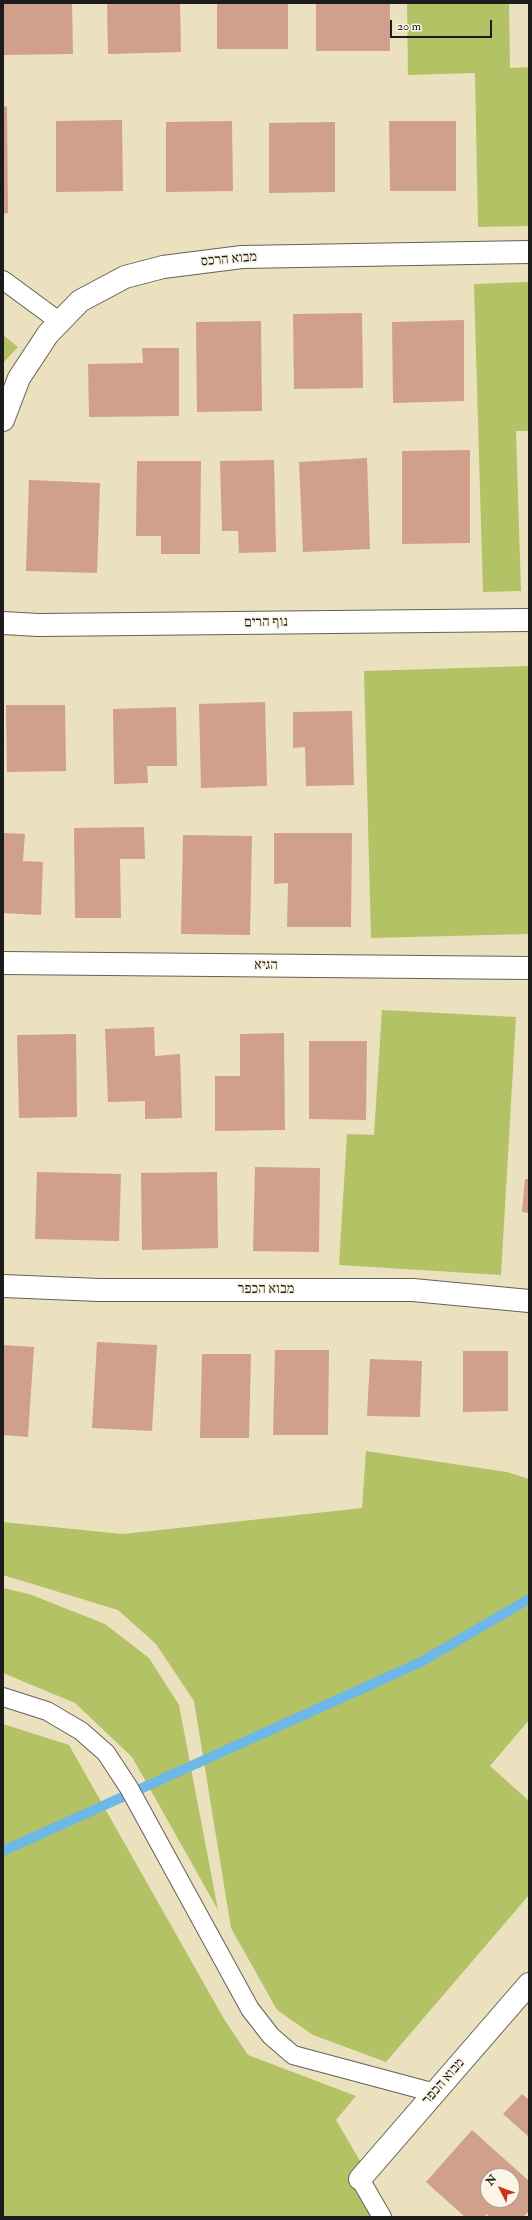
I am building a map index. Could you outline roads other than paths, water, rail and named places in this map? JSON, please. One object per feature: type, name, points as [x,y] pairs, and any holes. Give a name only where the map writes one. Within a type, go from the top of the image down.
[{"type":"street","name":"מבוא הרכס","points":[[3,420],[19,378],[48,334],[80,301],[124,277],[163,267],[242,257],[529,252]]},
{"type":"street","name":"נוף הרים","points":[[3,623],[38,625],[529,620]]},
{"type":"street","name":"הגיא","points":[[3,963],[529,968]]},
{"type":"street","name":"מבוא הכפר","points":[[3,1286],[99,1290],[412,1290],[529,1301]]},
{"type":"street","name":"מבוא הכפר","points":[[360,2179],[529,1984]]},
{"type":"lane","points":[[3,280],[60,322]]},
{"type":"lane","points":[[3,1697],[47,1711],[81,1731],[106,1753],[129,1788],[250,2009],[271,2036],[293,2055],[435,2093]]},
{"type":"lane","points":[[360,2179],[382,2217]]},
{"type":"waterway","points":[[3,1851],[421,1662],[529,1599]]}]
